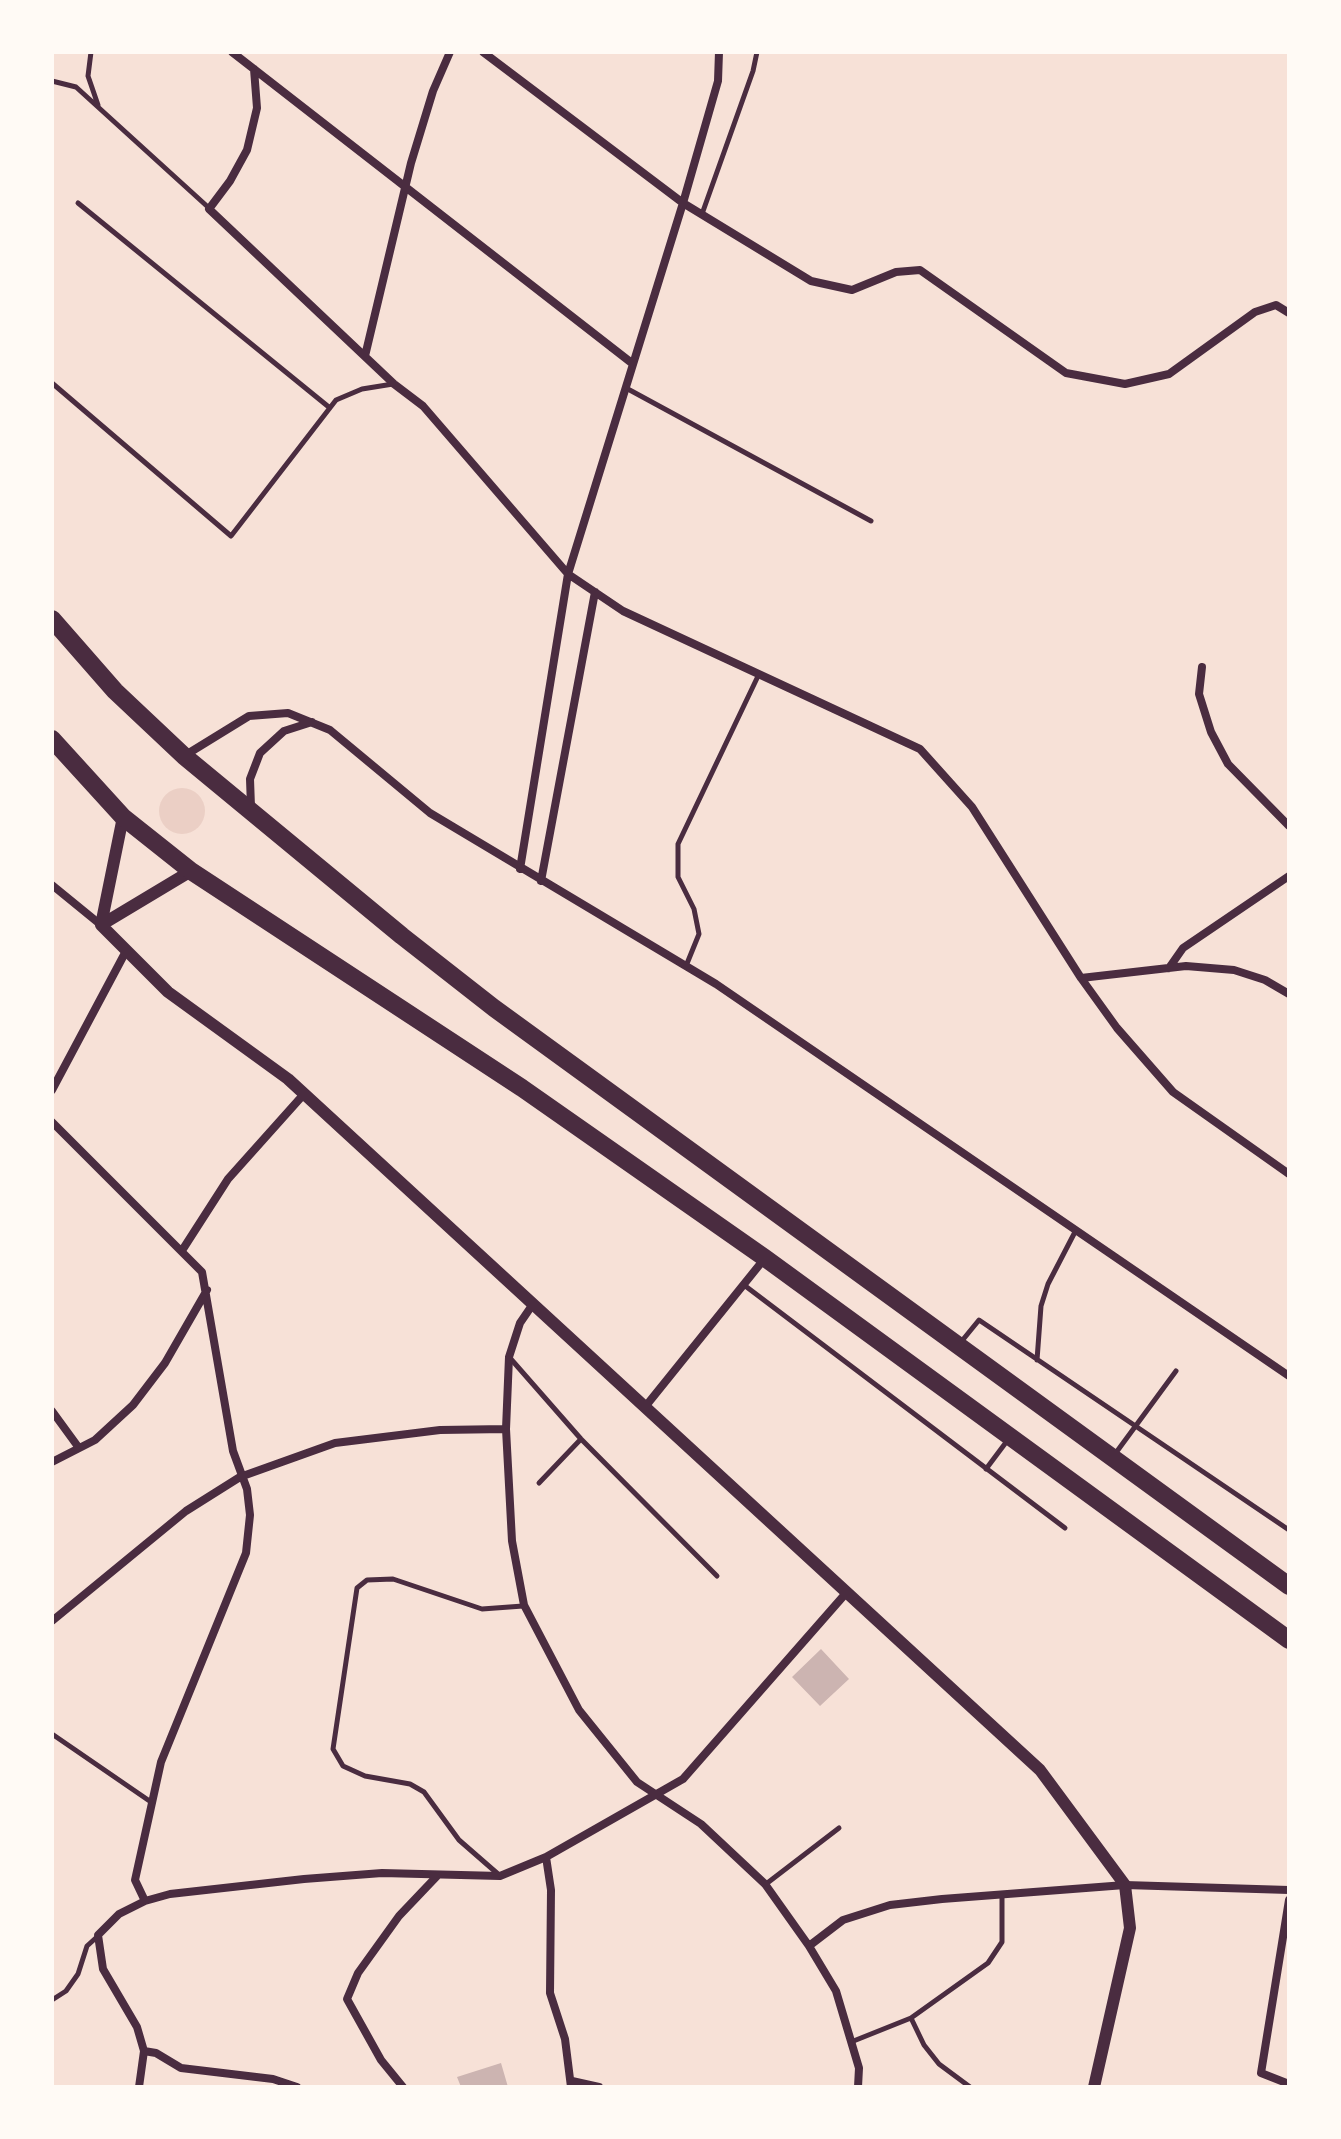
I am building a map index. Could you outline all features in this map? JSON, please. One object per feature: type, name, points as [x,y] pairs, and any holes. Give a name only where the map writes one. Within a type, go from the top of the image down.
[{"type":"highway","points":[[52,619],[115,691],[184,756],[494,1008],[1289,1586]]},
{"type":"highway","points":[[52,739],[123,817],[191,871],[522,1088],[765,1258],[1289,1640]]},
{"type":"street","points":[[232,52],[633,364]]},
{"type":"street","points":[[365,356],[405,187],[433,91],[450,52]]},
{"type":"street","points":[[483,52],[683,203],[811,281],[852,290],[896,272],[920,270],[1066,373],[1125,384],[1169,374],[1255,312],[1276,305],[1289,313]]},
{"type":"street","points":[[520,869],[568,574],[683,203],[718,81],[719,52]]},
{"type":"street","points":[[254,69],[257,108],[247,150],[230,181],[209,209],[394,384],[423,406],[568,574],[623,611],[920,749],[972,807],[1081,978],[1117,1028],[1173,1092],[1289,1174]]},
{"type":"street","points":[[541,881],[595,592]]},
{"type":"street","points":[[1202,667],[1199,694],[1211,732],[1228,764],[1289,826]]},
{"type":"street","points":[[184,756],[249,716],[288,713],[330,730],[430,813],[686,966],[1289,1376]]},
{"type":"street","points":[[251,812],[250,779],[260,753],[284,731],[313,721]]},
{"type":"street","points":[[101,925],[123,817]]},
{"type":"street","points":[[101,925],[191,871]]},
{"type":"street","points":[[1169,968],[1183,948],[1289,876]]},
{"type":"street","points":[[52,885],[101,925],[125,953],[168,992],[304,1094],[1040,1770],[1125,1885],[1130,1928],[1094,2087]]},
{"type":"street","points":[[52,1090],[125,953]]},
{"type":"street","points":[[1081,978],[1169,968],[1234,970],[1265,980],[1289,994]]},
{"type":"street","points":[[183,1249],[228,1179],[304,1094]]},
{"type":"street","points":[[52,1122],[183,1249],[202,1272],[240,1477],[247,1489],[250,1515],[246,1553],[161,1762],[151,1802],[135,1880],[145,1901]]},
{"type":"street","points":[[645,1407],[765,1258]]},
{"type":"street","points":[[52,1462],[95,1440],[133,1405],[165,1363],[207,1290]]},
{"type":"street","points":[[533,1304],[520,1323],[509,1357],[506,1429],[512,1541],[524,1605],[579,1710],[637,1782],[701,1824],[765,1884],[809,1946],[836,1991],[859,2068],[858,2087]]},
{"type":"street","points":[[52,1411],[79,1448]]},
{"type":"street","points":[[52,1621],[186,1511],[240,1477],[335,1443],[440,1430],[506,1429]]},
{"type":"street","points":[[139,2087],[144,2051],[137,2027],[103,1969],[98,1935],[119,1914],[145,1901],[170,1894],[382,1873],[500,1876],[546,1857],[683,1779],[847,1592]]},
{"type":"street","points":[[546,1857],[551,1890],[550,1993],[565,2039],[571,2084],[599,2087]]},
{"type":"street","points":[[403,2087],[381,2060],[347,1999],[358,1973],[399,1916],[438,1875]]},
{"type":"street","points":[[809,1946],[843,1920],[890,1905],[1125,1885],[1289,1890]]},
{"type":"street","points":[[1289,1900],[1261,2073],[1289,2084]]},
{"type":"street","points":[[144,2051],[156,2053],[181,2068],[248,2076],[297,2087]]},
{"type":"street","points":[[247,2087],[248,2076]]},
{"type":"lane","points":[[91,52],[88,76],[99,108]]},
{"type":"lane","points":[[701,214],[757,52]]},
{"type":"lane","points":[[52,81],[76,87],[209,209]]},
{"type":"lane","points":[[78,203],[330,408]]},
{"type":"lane","points":[[52,383],[231,536],[336,400],[362,389],[394,384]]},
{"type":"lane","points":[[626,388],[871,521]]},
{"type":"lane","points":[[686,966],[699,934],[694,909],[678,877],[678,844],[759,673]]},
{"type":"lane","points":[[1037,1360],[1041,1306],[1048,1284],[1076,1229]]},
{"type":"lane","points":[[744,1285],[1065,1528]]},
{"type":"lane","points":[[959,1345],[979,1320],[1289,1530]]},
{"type":"lane","points":[[509,1357],[581,1439],[717,1576]]},
{"type":"lane","points":[[1113,1456],[1176,1371]]},
{"type":"lane","points":[[539,1483],[581,1439]]},
{"type":"lane","points":[[986,1469],[1010,1439]]},
{"type":"lane","points":[[500,1876],[459,1840],[424,1792],[410,1784],[365,1776],[343,1766],[333,1749],[357,1588],[367,1580],[393,1579],[482,1609],[524,1605]]},
{"type":"lane","points":[[52,1734],[151,1802]]},
{"type":"lane","points":[[765,1884],[839,1828]]},
{"type":"lane","points":[[851,2042],[911,2018],[988,1963],[1002,1942],[1002,1894]]},
{"type":"lane","points":[[52,2000],[66,1991],[78,1974],[87,1946],[98,1935]]},
{"type":"lane","points":[[911,2018],[924,2045],[939,2064],[970,2087]]},
{"type":"shaded area","points":[[182,788],[198,795],[205,811],[198,827],[182,834],[166,827],[159,811],[166,795]]},
{"type":"building","points":[[821,1649],[849,1679],[820,1706],[792,1677]]},
{"type":"building","points":[[501,2063],[508,2087],[461,2087],[457,2077]]}]
